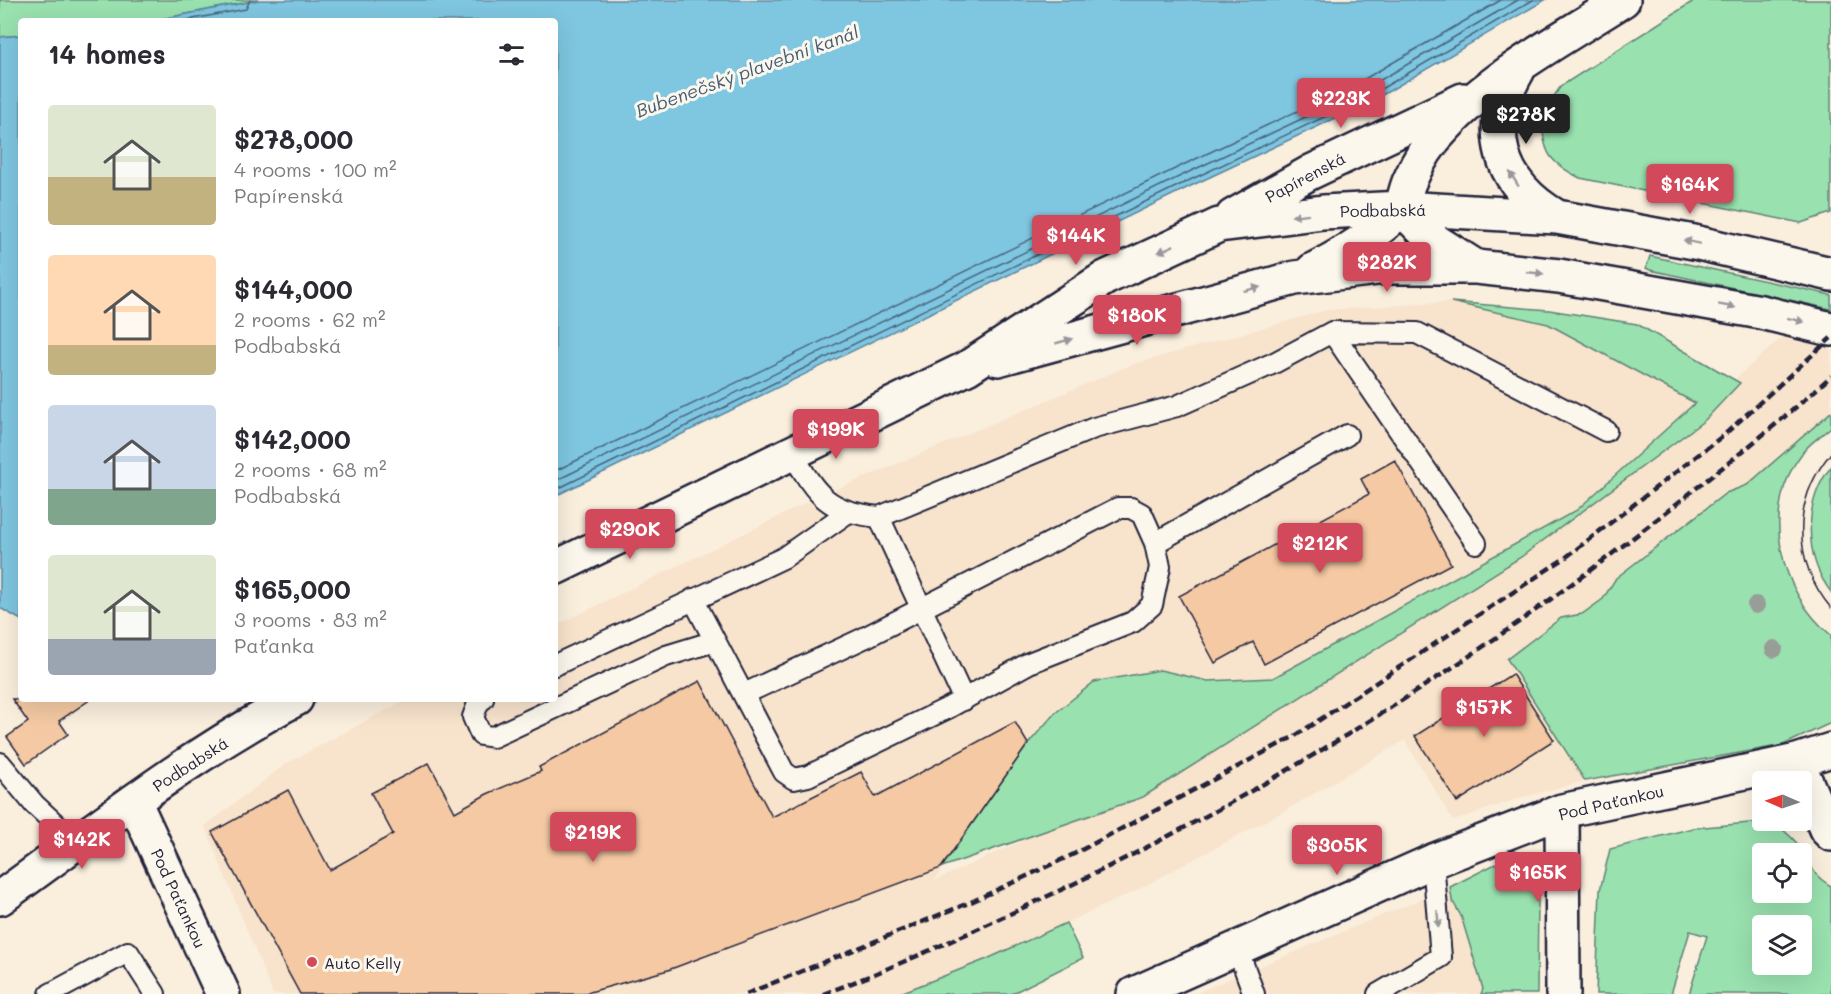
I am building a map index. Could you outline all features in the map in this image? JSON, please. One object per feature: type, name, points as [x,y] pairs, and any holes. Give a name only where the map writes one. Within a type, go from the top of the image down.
[{"type":"main road","name":"Papírenská","points":[[1401,208],[1410,180],[1434,139],[1463,110],[1519,68],[1623,0]]},
{"type":"main road","points":[[1519,68],[1500,108],[1498,130],[1502,152],[1510,173],[1522,191],[1539,206],[1557,217]]},
{"type":"main road","name":"Papírenská","points":[[1219,225],[1321,167],[1492,87]]},
{"type":"main road","points":[[1295,278],[1351,247],[1401,208],[1432,239],[1476,267]]},
{"type":"main road","name":"Podbabská","points":[[558,567],[968,368],[1105,278],[1219,225],[1323,212],[1401,208],[1557,217],[1694,242],[1831,274]]},
{"type":"main road","name":"Podbabská","points":[[968,368],[1295,278],[1386,267],[1476,267],[1570,278],[1761,312],[1831,329]]},
{"type":"main road","name":"Podbabská","points":[[0,898],[134,801],[254,722],[291,702]]},
{"type":"main road","name":"Pod Paťankou","points":[[1134,994],[1433,861],[1562,811],[1797,761],[1831,750]]},
{"type":"main road","points":[[1797,761],[1826,829],[1831,834]]},
{"type":"main road","name":"Pod Paťankou","points":[[134,801],[223,994]]},
{"type":"main road","points":[[1562,811],[1563,994]]},
{"type":"lane","points":[[1332,332],[1476,543]]},
{"type":"lane","points":[[792,453],[814,490],[848,513],[879,517],[1094,428],[1177,406],[1274,363],[1332,332],[1417,333],[1606,431]]},
{"type":"lane","points":[[1155,543],[1347,435]]},
{"type":"lane","points":[[693,599],[784,772],[794,779],[808,776],[964,700],[1029,663],[1133,622],[1152,605],[1160,567],[1155,543],[1142,514],[1131,508],[1118,508],[920,609],[744,694]]},
{"type":"lane","points":[[558,664],[783,558],[848,513]]},
{"type":"lane","points":[[879,517],[964,700]]},
{"type":"lane","points":[[479,702],[473,717],[481,735],[493,737],[666,656],[715,641]]},
{"type":"lane","points":[[0,763],[34,804],[76,843]]},
{"type":"lane","points":[[1378,994],[1442,957],[1433,861]]},
{"type":"lane","points":[[1237,948],[1254,994]]},
{"type":"lane","points":[[50,994],[128,952],[155,994]]},
{"type":"shaded area","points":[[1831,294],[1831,417],[1765,476],[1513,669],[1585,781],[1519,798],[1453,821],[1405,740],[1293,806],[1135,891],[987,959],[898,994],[273,994],[205,826],[286,764],[401,702],[558,702],[558,625],[821,496],[1131,365],[1327,310],[1451,302],[1548,324],[1646,373],[1695,403],[1601,489],[1706,405]],"holes":[[[1567,517],[1542,537],[1395,639],[1248,726],[1094,808],[934,881],[1028,744],[1054,714],[1160,670],[1208,681],[1273,678]]]},
{"type":"shaded area","points":[[1450,887],[1452,900],[1461,916],[1483,989],[1481,994],[1194,994]]},
{"type":"green space","points":[[0,0],[259,0],[166,18],[18,18],[18,35],[0,37]]},
{"type":"green space","points":[[1695,0],[1831,0],[1831,213],[1801,223],[1580,178],[1560,166],[1549,154],[1541,115],[1561,86]]},
{"type":"green space","points":[[1650,256],[1831,295],[1831,309],[1650,270],[1646,268]]},
{"type":"green space","points":[[1451,302],[1549,310],[1637,324],[1740,383],[1705,420],[1521,557],[1143,797],[942,867],[1028,744],[1054,714],[1094,682],[1160,670],[1208,681],[1273,678],[1577,510],[1695,403],[1548,324]]},
{"type":"green space","points":[[1831,412],[1831,427],[1806,448],[1789,474],[1782,498],[1779,523],[1781,548],[1798,596],[1813,617],[1831,635],[1831,723],[1783,745],[1585,781],[1507,659],[1561,618],[1582,614],[1603,599],[1616,578],[1726,493],[1747,485]]},
{"type":"green space","points":[[1831,467],[1831,592],[1816,563],[1810,530],[1815,496]]},
{"type":"green space","points":[[1752,823],[1752,831],[1784,831],[1797,843],[1752,843],[1752,903],[1812,903],[1812,868],[1824,882],[1831,886],[1831,994],[1689,994],[1707,936],[1690,931],[1671,994],[1596,994],[1600,890],[1610,849],[1693,828]]},
{"type":"green space","points":[[1501,861],[1522,871],[1538,900],[1537,994],[1481,994],[1483,989],[1461,916],[1452,900],[1450,887]]},
{"type":"green space","points":[[1066,923],[1083,958],[1011,994],[898,994],[987,959]]},
{"type":"water","name":"Bubenečský plavební kanál","points":[[259,0],[1545,0],[1372,101],[1195,184],[558,495],[558,18],[166,18]]},
{"type":"water","points":[[18,35],[18,618],[0,608],[0,37]]},
{"type":"building","points":[[1395,460],[1451,564],[1264,664],[1253,642],[1215,663],[1179,596],[1369,494],[1361,479]]},
{"type":"building","points":[[1512,674],[1554,740],[1457,802],[1415,736]]},
{"type":"building","points":[[700,681],[772,817],[861,772],[875,797],[1015,722],[1028,744],[941,868],[668,970],[583,994],[300,994],[212,832],[288,790],[330,870],[393,834],[371,793],[429,763],[455,812],[487,794],[541,771],[539,767]]},
{"type":"building","points":[[12,699],[18,699],[18,702],[87,702],[59,721],[68,734],[26,764],[7,737],[28,722]]},
{"type":"tram line","points":[[1831,453],[1818,471],[1809,490],[1802,530],[1809,571],[1818,590],[1831,608]]},
{"type":"railway","points":[[746,994],[971,902],[1074,854],[1295,736],[1565,558],[1725,434],[1831,338]]},
{"type":"railway","points":[[823,994],[954,940],[1117,862],[1284,772],[1365,724],[1445,673],[1599,563],[1754,442],[1831,376]]},
{"type":"place","name":"Auto Kelly","points":[[312,962]]}]
